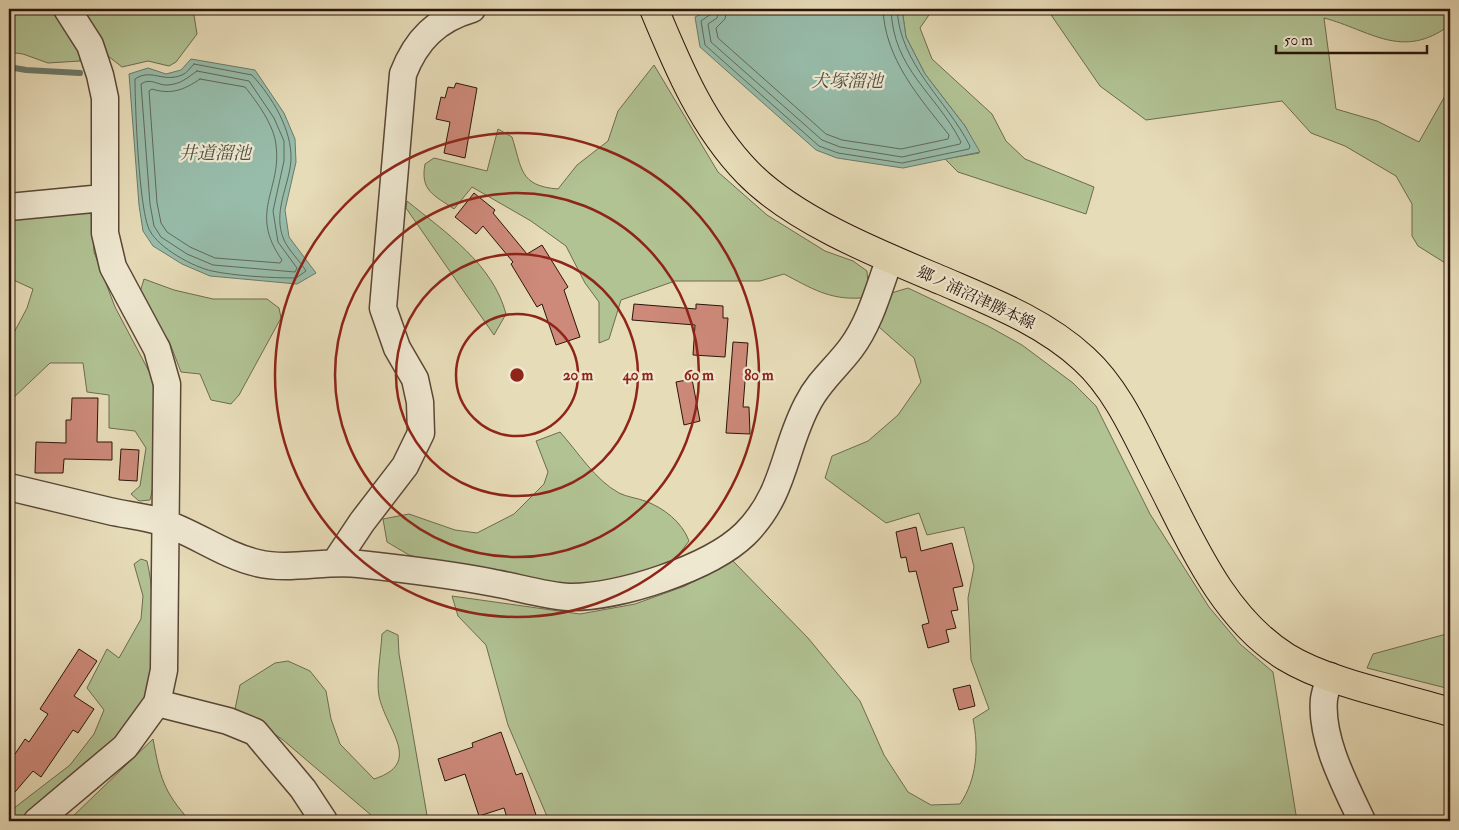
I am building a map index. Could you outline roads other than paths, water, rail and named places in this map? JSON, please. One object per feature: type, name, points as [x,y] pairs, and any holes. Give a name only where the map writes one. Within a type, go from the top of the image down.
[{"type":"main road","name":"郷ノ浦沼津勝本線","points":[[654,9],[680,71],[711,126],[750,175],[776,197],[808,217],[890,258],[1012,311],[1065,342],[1087,361],[1116,398],[1222,595],[1254,633],[1287,658],[1330,676],[1450,712]]},
{"type":"street","points":[[37,821],[125,748],[157,703],[164,670],[164,523],[167,384],[157,349],[113,268],[105,233],[105,98],[100,74],[90,45],[67,9]]},
{"type":"street","points":[[336,561],[405,466],[421,433],[420,402],[415,379],[394,340],[383,308],[403,74],[409,57],[429,31],[442,20],[472,9]]},
{"type":"street","points":[[9,207],[104,198]]},
{"type":"street","points":[[9,487],[164,523],[238,558],[260,564],[287,567],[336,561],[441,573],[568,597],[609,592],[640,585],[679,572],[712,557],[744,535],[772,499],[806,405],[816,388],[851,349],[862,332],[890,258]]},
{"type":"street","points":[[1330,676],[1324,700],[1325,720],[1337,769],[1362,821]]},
{"type":"street","points":[[157,703],[228,721],[255,732],[303,789],[324,821]]},
{"type":"street","points":[[303,789],[320,800],[333,821]]},
{"type":"water","name":"犬塚溜池","points":[[712,9],[902,9],[906,37],[925,74],[965,126],[980,152],[903,168],[837,158],[816,150],[700,47],[695,17]]},
{"type":"water","name":"井道溜池","points":[[191,59],[255,70],[284,113],[295,139],[296,162],[285,210],[289,237],[316,273],[297,284],[210,276],[182,264],[153,246],[143,231],[139,205],[129,74],[148,68],[166,74],[181,70]]},
{"type":"waterway","points":[[9,67],[26,70],[80,73]]}]
